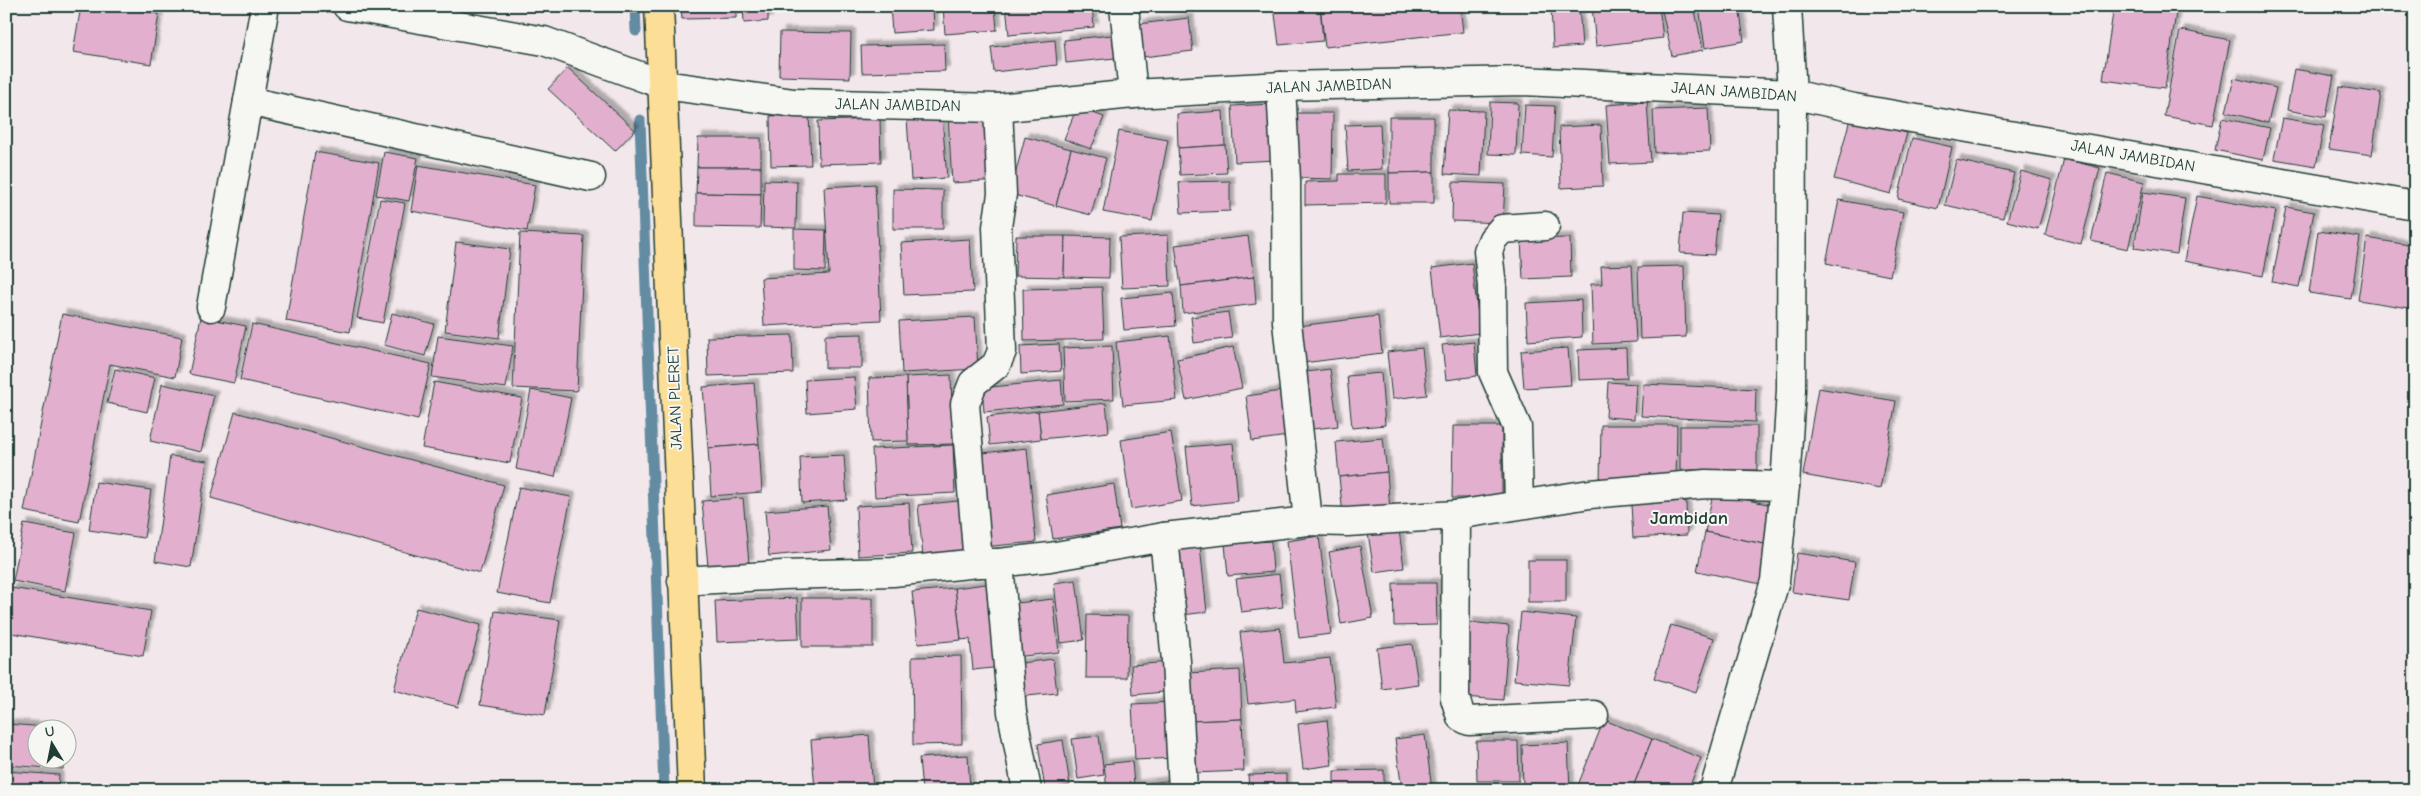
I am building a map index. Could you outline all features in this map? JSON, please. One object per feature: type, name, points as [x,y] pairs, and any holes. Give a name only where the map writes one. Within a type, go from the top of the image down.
[{"type":"main road","name":"JALAN PLERET","points":[[659,6],[664,84],[682,582],[692,790]]},
{"type":"street","points":[[210,307],[265,6]]},
{"type":"street","name":"JALAN JAMBIDAN","points":[[347,6],[544,41],[664,84],[794,103],[998,108],[1133,94],[1281,86],[1523,81],[1792,94],[1854,108],[2415,206]]},
{"type":"street","points":[[1124,6],[1133,94]]},
{"type":"street","points":[[1714,790],[1774,581],[1781,538],[1791,390],[1792,94],[1787,6]]},
{"type":"street","points":[[1281,86],[1286,180],[1287,322],[1308,521]]},
{"type":"street","points":[[248,101],[591,177]]},
{"type":"street","points":[[998,108],[1002,194],[997,227],[1002,351],[996,364],[973,383],[966,404],[988,563],[1012,712],[1027,790]]},
{"type":"street","points":[[1519,504],[1517,427],[1493,372],[1492,286],[1488,251],[1493,239],[1502,229],[1545,226]]},
{"type":"street","points":[[682,582],[783,575],[893,572],[1050,557],[1164,537],[1308,521],[1347,522],[1456,515],[1590,494],[1706,484],[1785,486]]},
{"type":"street","points":[[1456,515],[1455,698],[1461,717],[1469,721],[1594,715]]},
{"type":"street","points":[[1164,537],[1176,661],[1183,790]]},
{"type":"building","points":[[81,6],[115,6],[159,14],[151,64],[73,52]]},
{"type":"building","points":[[562,6],[628,6],[628,8]]},
{"type":"building","points":[[681,6],[736,6],[736,18],[682,19]]},
{"type":"building","points":[[743,6],[768,6],[768,21],[744,23]]},
{"type":"building","points":[[890,6],[933,6],[934,30],[892,33]]},
{"type":"building","points":[[943,6],[995,6],[997,30],[945,34]]},
{"type":"building","points":[[1006,6],[1092,6],[1094,27],[1009,35]]},
{"type":"building","points":[[1196,6],[1225,6],[1225,7],[1196,11]]},
{"type":"building","points":[[1320,6],[1460,6],[1463,32],[1325,47]]},
{"type":"building","points":[[1320,6],[1323,41],[1279,45],[1274,7]]},
{"type":"building","points":[[1551,6],[1579,6],[1582,46],[1553,48]]},
{"type":"building","points":[[1592,6],[1659,6],[1663,38],[1596,46]]},
{"type":"building","points":[[1661,6],[1694,6],[1703,50],[1672,56]]},
{"type":"building","points":[[1699,6],[1739,6],[1744,41],[1705,48]]},
{"type":"building","points":[[2114,6],[2177,6],[2165,88],[2103,80]]},
{"type":"building","points":[[1189,18],[1193,51],[1143,57],[1139,24]]},
{"type":"building","points":[[2180,30],[2230,40],[2213,125],[2164,116]]},
{"type":"building","points":[[780,32],[851,33],[850,78],[779,76]]},
{"type":"building","points":[[1112,35],[1115,58],[1066,63],[1064,40]]},
{"type":"building","points":[[1055,40],[1057,65],[994,72],[991,47]]},
{"type":"building","points":[[944,44],[945,71],[862,73],[861,46]]},
{"type":"building","points":[[568,68],[635,130],[615,151],[548,89]]},
{"type":"building","points":[[2294,69],[2334,76],[2326,117],[2287,110]]},
{"type":"building","points":[[2234,78],[2276,88],[2268,123],[2226,112]]},
{"type":"building","points":[[2339,87],[2381,93],[2372,155],[2329,149]]},
{"type":"building","points":[[1490,102],[1518,103],[1516,155],[1488,154]]},
{"type":"building","points":[[1647,102],[1651,162],[1610,164],[1606,105]]},
{"type":"building","points":[[1274,104],[1277,160],[1235,162],[1232,106]]},
{"type":"building","points":[[1525,105],[1555,106],[1552,157],[1522,155]]},
{"type":"building","points":[[1077,107],[1104,117],[1091,149],[1064,139]]},
{"type":"building","points":[[1708,108],[1710,151],[1655,153],[1653,110]]},
{"type":"building","points":[[1448,110],[1484,111],[1481,176],[1444,174]]},
{"type":"building","points":[[1223,111],[1225,145],[1178,148],[1177,114]]},
{"type":"building","points":[[995,113],[1000,180],[952,183],[948,116]]},
{"type":"building","points":[[1296,113],[1333,113],[1332,179],[1295,178]]},
{"type":"building","points":[[809,114],[811,165],[771,166],[770,116]]},
{"type":"building","points":[[942,116],[947,178],[911,180],[907,118]]},
{"type":"building","points":[[1389,117],[1434,117],[1434,172],[1389,173]]},
{"type":"building","points":[[2222,118],[2270,128],[2263,160],[2215,150]]},
{"type":"building","points":[[2282,118],[2324,125],[2316,166],[2274,159]]},
{"type":"building","points":[[880,119],[881,162],[819,164],[818,121]]},
{"type":"building","points":[[1850,119],[1907,133],[1891,194],[1834,179]]},
{"type":"building","points":[[1380,124],[1382,169],[1348,171],[1345,125]]},
{"type":"building","points":[[1601,125],[1603,186],[1561,188],[1559,127]]},
{"type":"building","points":[[1119,131],[1168,140],[1152,221],[1103,212]]},
{"type":"building","points":[[1025,137],[1071,149],[1056,206],[1010,194]]},
{"type":"building","points":[[698,138],[761,138],[761,167],[697,167]]},
{"type":"building","points":[[1912,138],[1952,147],[1938,208],[1898,199]]},
{"type":"building","points":[[1225,145],[1227,173],[1180,175],[1178,148]]},
{"type":"building","points":[[1071,149],[1106,158],[1091,215],[1056,206]]},
{"type":"building","points":[[315,152],[379,163],[350,332],[286,321]]},
{"type":"building","points":[[384,152],[418,158],[409,201],[376,195]]},
{"type":"building","points":[[2064,159],[2100,168],[2081,244],[2045,235]]},
{"type":"building","points":[[1956,160],[2014,173],[2003,218],[1945,205]]},
{"type":"building","points":[[418,165],[535,185],[527,231],[411,211]]},
{"type":"building","points":[[697,167],[761,167],[761,194],[696,193]]},
{"type":"building","points":[[2021,171],[2052,180],[2038,229],[2007,221]]},
{"type":"building","points":[[1434,172],[1434,203],[1389,203],[1389,173]]},
{"type":"building","points":[[2107,173],[2144,182],[2128,249],[2091,241]]},
{"type":"building","points":[[1339,174],[1386,174],[1386,203],[1305,205],[1305,182],[1339,181]]},
{"type":"building","points":[[764,180],[797,181],[796,228],[763,227]]},
{"type":"building","points":[[1230,181],[1230,211],[1181,213],[1179,182]]},
{"type":"building","points":[[1453,182],[1505,184],[1503,223],[1452,221]]},
{"type":"building","points":[[875,184],[881,320],[764,326],[761,278],[829,274],[824,187]]},
{"type":"building","points":[[893,189],[943,190],[943,229],[893,229]]},
{"type":"building","points":[[2143,192],[2185,198],[2177,254],[2134,248]]},
{"type":"building","points":[[696,193],[761,194],[760,228],[696,227]]},
{"type":"building","points":[[2197,196],[2276,211],[2263,276],[2184,261]]},
{"type":"building","points":[[380,199],[405,203],[383,323],[357,318]]},
{"type":"building","points":[[1839,200],[1903,212],[1890,276],[1826,263]]},
{"type":"building","points":[[2286,207],[2314,212],[2299,287],[2272,282]]},
{"type":"building","points":[[1683,213],[1718,215],[1714,255],[1680,253]]},
{"type":"building","points":[[794,229],[826,230],[825,271],[794,270]]},
{"type":"building","points":[[2318,231],[2360,237],[2351,299],[2309,293]]},
{"type":"building","points":[[520,233],[584,236],[577,391],[513,388]]},
{"type":"building","points":[[1168,235],[1170,286],[1122,288],[1119,237]]},
{"type":"building","points":[[1016,236],[1065,236],[1064,277],[1015,276]]},
{"type":"building","points":[[1065,236],[1110,237],[1109,278],[1064,277]]},
{"type":"building","points":[[1248,236],[1254,277],[1181,286],[1175,245]]},
{"type":"building","points":[[1570,238],[1571,277],[1523,279],[1521,239]]},
{"type":"building","points":[[2367,238],[2415,246],[2415,271],[2409,308],[2358,300]]},
{"type":"building","points":[[970,239],[973,292],[904,295],[901,243]]},
{"type":"building","points":[[456,242],[510,249],[499,338],[445,331]]},
{"type":"building","points":[[1472,263],[1480,333],[1440,338],[1432,268]]},
{"type":"building","points":[[1632,265],[1636,342],[1593,344],[1591,284],[1602,284],[1601,266]]},
{"type":"building","points":[[1684,266],[1686,337],[1640,339],[1638,267]]},
{"type":"building","points":[[1254,277],[1256,304],[1183,313],[1181,286]]},
{"type":"building","points":[[1102,287],[1104,339],[1024,341],[1023,289]]},
{"type":"building","points":[[1173,293],[1176,326],[1124,330],[1121,298]]},
{"type":"building","points":[[1581,300],[1582,337],[1528,341],[1526,303]]},
{"type":"building","points":[[1228,312],[1232,338],[1194,343],[1191,317]]},
{"type":"building","points":[[392,313],[434,324],[425,356],[384,345]]},
{"type":"building","points":[[62,314],[182,337],[175,377],[110,364],[79,522],[24,511]]},
{"type":"building","points":[[1378,316],[1382,353],[1303,363],[1298,326]]},
{"type":"building","points":[[201,317],[246,326],[234,383],[189,374]]},
{"type":"building","points":[[975,317],[978,369],[902,373],[899,321]]},
{"type":"building","points":[[252,324],[431,364],[418,420],[240,380]]},
{"type":"building","points":[[862,334],[862,368],[825,368],[825,335]]},
{"type":"building","points":[[792,335],[793,373],[708,376],[707,337]]},
{"type":"building","points":[[438,336],[513,346],[506,388],[432,377]]},
{"type":"building","points":[[1170,336],[1177,400],[1123,405],[1116,342]]},
{"type":"building","points":[[1474,342],[1477,376],[1446,380],[1442,345]]},
{"type":"building","points":[[1059,344],[1061,371],[1021,374],[1020,346]]},
{"type":"building","points":[[1112,346],[1114,399],[1065,401],[1063,348]]},
{"type":"building","points":[[1233,347],[1242,388],[1186,400],[1177,359]]},
{"type":"building","points":[[1422,348],[1427,395],[1392,399],[1387,352]]},
{"type":"building","points":[[1568,348],[1571,385],[1524,388],[1521,351]]},
{"type":"building","points":[[1626,348],[1627,378],[1579,380],[1578,350]]},
{"type":"building","points":[[115,369],[155,378],[147,412],[107,403]]},
{"type":"building","points":[[1330,369],[1338,426],[1305,430],[1298,373]]},
{"type":"building","points":[[1381,373],[1385,425],[1352,428],[1347,376]]},
{"type":"building","points":[[951,375],[953,444],[908,445],[906,377]]},
{"type":"building","points":[[854,377],[857,409],[807,413],[805,380]]},
{"type":"building","points":[[906,377],[908,441],[871,442],[869,378]]},
{"type":"building","points":[[1061,380],[1063,404],[984,412],[982,388]]},
{"type":"building","points":[[434,382],[522,398],[510,463],[422,448]]},
{"type":"building","points":[[1608,382],[1636,384],[1634,419],[1606,417]]},
{"type":"building","points":[[754,383],[759,444],[708,448],[703,387]]},
{"type":"building","points":[[162,384],[214,395],[201,452],[150,441]]},
{"type":"building","points":[[1643,384],[1756,389],[1755,422],[1641,416]]},
{"type":"building","points":[[1818,388],[1896,401],[1880,489],[1803,475]]},
{"type":"building","points":[[531,390],[571,398],[555,477],[516,469]]},
{"type":"building","points":[[1289,390],[1295,435],[1252,441],[1246,396]]},
{"type":"building","points":[[1106,403],[1109,432],[1041,439],[1038,411]]},
{"type":"building","points":[[1038,411],[1041,439],[990,445],[987,417]]},
{"type":"building","points":[[235,412],[504,485],[480,573],[211,498]]},
{"type":"building","points":[[1601,425],[1677,425],[1676,484],[1600,484]]},
{"type":"building","points":[[1453,426],[1502,426],[1502,498],[1452,498]]},
{"type":"building","points":[[1680,426],[1757,426],[1757,470],[1680,470]]},
{"type":"building","points":[[1171,432],[1182,501],[1131,509],[1121,440]]},
{"type":"building","points":[[1383,438],[1387,472],[1339,477],[1336,442]]},
{"type":"building","points":[[1233,443],[1238,501],[1192,506],[1186,447]]},
{"type":"building","points":[[759,444],[762,492],[711,496],[708,448]]},
{"type":"building","points":[[953,445],[955,493],[875,497],[872,449]]},
{"type":"building","points":[[1027,448],[1036,542],[983,547],[974,454]]},
{"type":"building","points":[[844,455],[847,500],[802,503],[800,457]]},
{"type":"building","points":[[170,456],[207,461],[191,567],[155,561]]},
{"type":"building","points":[[1387,472],[1390,510],[1343,515],[1339,477]]},
{"type":"building","points":[[96,482],[151,490],[144,538],[89,530]]},
{"type":"building","points":[[1114,484],[1120,529],[1053,539],[1046,495]]},
{"type":"building","points":[[519,487],[571,497],[550,603],[497,593]]},
{"type":"building","points":[[1713,493],[1777,506],[1769,545],[1705,532]]},
{"type":"building","points":[[743,498],[749,563],[708,566],[702,501]]},
{"type":"building","points":[[968,500],[973,551],[923,557],[918,505]]},
{"type":"building","points":[[1686,501],[1687,535],[1633,538],[1631,504]]},
{"type":"building","points":[[909,503],[912,553],[858,556],[856,506]]},
{"type":"building","points":[[827,506],[831,550],[769,556],[765,511]]},
{"type":"building","points":[[1398,522],[1404,568],[1374,572],[1367,527]]},
{"type":"building","points":[[24,524],[76,533],[65,591],[13,581]]},
{"type":"building","points":[[1705,532],[1769,545],[1761,584],[1697,571]]},
{"type":"building","points":[[1319,536],[1331,634],[1299,638],[1287,541]]},
{"type":"building","points":[[1271,541],[1273,572],[1228,576],[1225,544]]},
{"type":"building","points":[[1200,546],[1207,612],[1182,615],[1175,548]]},
{"type":"building","points":[[1360,546],[1373,618],[1341,624],[1329,552]]},
{"type":"building","points":[[1797,553],[1855,562],[1849,600],[1792,592]]},
{"type":"building","points":[[1528,560],[1566,560],[1566,602],[1528,602]]},
{"type":"building","points":[[1279,574],[1283,607],[1241,612],[1236,579]]},
{"type":"building","points":[[1076,580],[1084,640],[1061,643],[1054,583]]},
{"type":"building","points":[[993,583],[1002,667],[973,670],[970,639],[961,640],[955,588]]},
{"type":"building","points":[[1393,583],[1436,583],[1437,625],[1394,626]]},
{"type":"building","points":[[11,588],[151,611],[143,656],[6,632],[6,617]]},
{"type":"building","points":[[955,588],[961,640],[918,644],[912,592]]},
{"type":"building","points":[[797,598],[799,639],[717,642],[715,601]]},
{"type":"building","points":[[802,598],[873,598],[873,647],[802,647]]},
{"type":"building","points":[[1053,599],[1059,652],[1015,657],[1008,604]]},
{"type":"building","points":[[416,608],[481,625],[458,707],[394,690]]},
{"type":"building","points":[[495,611],[560,620],[545,715],[480,705]]},
{"type":"building","points":[[1521,612],[1576,618],[1569,685],[1514,680]]},
{"type":"building","points":[[1087,615],[1128,616],[1127,678],[1086,678]]},
{"type":"building","points":[[1469,622],[1509,626],[1503,700],[1463,697]]},
{"type":"building","points":[[1671,625],[1714,638],[1696,692],[1654,678]]},
{"type":"building","points":[[1280,628],[1284,663],[1330,658],[1336,707],[1296,712],[1295,699],[1248,704],[1240,632]]},
{"type":"building","points":[[1412,644],[1418,684],[1382,689],[1377,648]]},
{"type":"building","points":[[961,656],[962,744],[913,745],[912,657]]},
{"type":"building","points":[[1053,659],[1057,693],[1017,697],[1013,664]]},
{"type":"building","points":[[1171,662],[1173,691],[1133,695],[1131,665]]},
{"type":"building","points":[[1240,670],[1242,719],[1190,721],[1188,673]]},
{"type":"building","points":[[1173,702],[1175,758],[1135,760],[1132,704]]},
{"type":"building","points":[[1242,719],[1244,771],[1192,773],[1190,721]]},
{"type":"building","points":[[1327,720],[1332,765],[1303,769],[1298,724]]},
{"type":"building","points":[[1604,720],[1652,739],[1632,790],[1590,790],[1578,785]]},
{"type":"building","points":[[6,724],[28,726],[28,767],[6,765]]},
{"type":"building","points":[[869,735],[873,790],[815,790],[811,740]]},
{"type":"building","points":[[1425,735],[1432,790],[1402,790],[1395,739]]},
{"type":"building","points":[[1099,736],[1104,775],[1078,779],[1072,739]]},
{"type":"building","points":[[1652,739],[1701,758],[1688,790],[1632,790]]},
{"type":"building","points":[[1063,740],[1070,785],[1045,789],[1038,744]]},
{"type":"building","points":[[1476,741],[1518,741],[1519,781],[1477,781]]},
{"type":"building","points":[[1568,743],[1570,790],[1523,790],[1522,745]]},
{"type":"building","points":[[968,755],[970,790],[922,790],[919,758]]},
{"type":"building","points":[[1132,761],[1134,785],[1173,780],[1174,790],[1107,790],[1104,764]]},
{"type":"building","points":[[1384,770],[1384,790],[1334,790],[1334,771]]},
{"type":"building","points":[[6,771],[59,775],[58,790],[6,790]]},
{"type":"building","points":[[1286,774],[1286,790],[1249,790],[1248,775]]},
{"type":"building","points":[[1096,787],[1097,790],[1078,790]]},
{"type":"waterway","points":[[635,6],[636,31]]},
{"type":"waterway","points":[[640,120],[664,790]]},
{"type":"district","name":"Jambidan","points":[[1689,518]]}]
